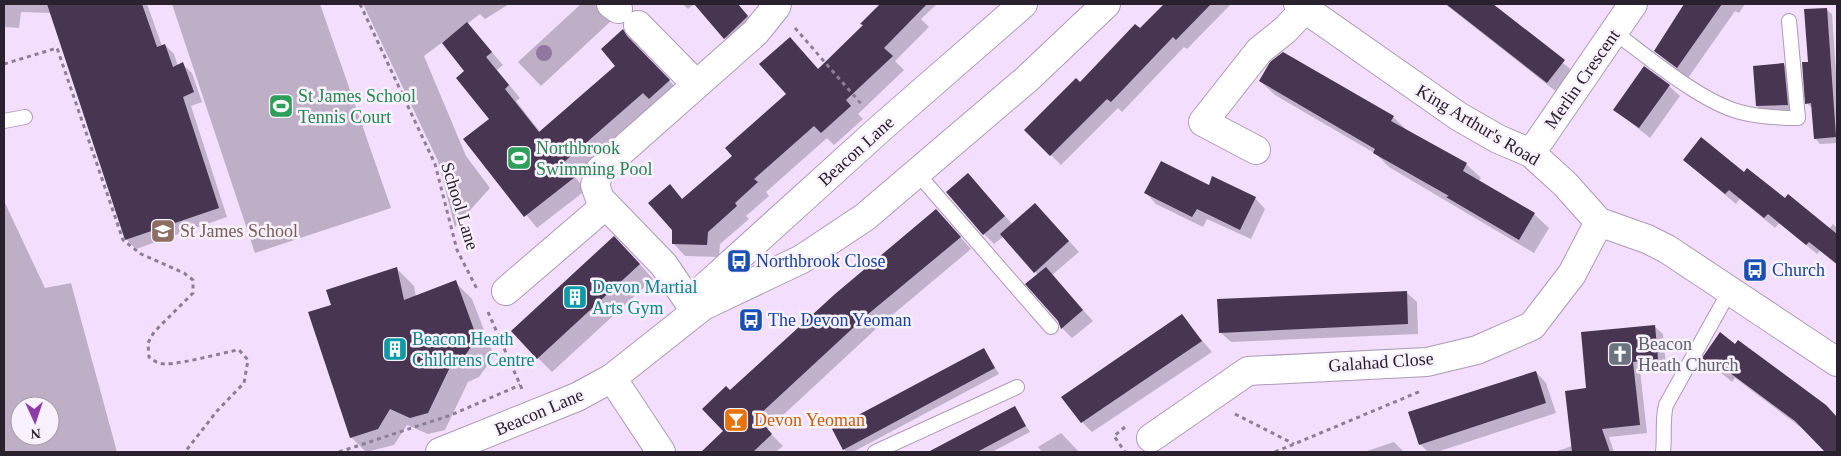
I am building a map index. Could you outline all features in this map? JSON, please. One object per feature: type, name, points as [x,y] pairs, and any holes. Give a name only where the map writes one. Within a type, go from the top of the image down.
[{"type":"street","name":"Beacon Lane","points":[[699,309],[703,289],[882,127],[1023,4]]},
{"type":"street","name":"Beacon Lane","points":[[440,452],[536,415],[577,397],[612,378],[699,309],[802,259],[866,217],[1026,79],[1106,4]]},
{"type":"street","name":"Merlin Crescent","points":[[1531,153],[1633,4]]},
{"type":"street","points":[[699,309],[664,265],[600,199],[595,185],[600,170],[755,33],[776,5]]},
{"type":"street","points":[[1256,150],[1203,122],[1260,51],[1285,30],[1301,7]]},
{"type":"street","name":"King Arthur's Road","points":[[1301,7],[1458,116],[1498,139],[1531,153],[1549,169],[1599,222],[1667,248],[1729,292],[1835,360]]},
{"type":"street","points":[[622,13],[696,84]]},
{"type":"street","points":[[506,292],[606,205]]},
{"type":"street","name":"Galahad Close","points":[[1151,438],[1248,371],[1427,362],[1477,350],[1532,326],[1572,274],[1599,222]]},
{"type":"street","points":[[612,378],[661,452]]},
{"type":"lane","points":[[1614,32],[1712,102],[1739,112],[1764,117],[1798,118],[1789,20]]},
{"type":"lane","points":[[4,121],[25,117]]},
{"type":"lane","points":[[917,173],[1052,327]]},
{"type":"lane","points":[[1663,452],[1665,434],[1662,417],[1666,405],[1729,292]]},
{"type":"lane","points":[[875,452],[1017,387]]},
{"type":"path","name":"School Lane","points":[[360,4],[435,164],[457,250],[479,294]]},
{"type":"path","points":[[776,5],[882,127]]},
{"type":"path","points":[[4,64],[61,46]]},
{"type":"path","points":[[57,48],[122,240],[141,254],[184,273],[193,280],[193,293],[154,332],[148,343],[149,356],[160,364],[175,363],[219,352],[239,350],[248,360],[244,383],[217,411],[185,452]]},
{"type":"path","points":[[488,311],[520,385],[536,415]]},
{"type":"path","points":[[339,452],[451,414],[520,385]]},
{"type":"path","points":[[1276,452],[1422,391]]},
{"type":"path","points":[[1208,399],[1295,444]]},
{"type":"shaded area","name":"St James School Tennis Court","points":[[172,4],[320,4],[391,208],[255,253]]},
{"type":"shaded area","points":[[363,4],[509,4],[485,19],[480,14],[424,56],[466,156],[490,188],[455,227],[438,161]]},
{"type":"shaded area","points":[[581,4],[594,4],[611,21],[541,86],[518,62]]},
{"type":"shaded area","points":[[4,201],[45,288],[71,283],[117,452],[4,452]]},
{"type":"building","points":[[47,4],[142,4],[157,47],[165,44],[173,67],[183,62],[194,92],[183,97],[219,208],[125,240]]},
{"type":"building","points":[[694,4],[738,4],[748,16],[724,39]]},
{"type":"building","points":[[880,4],[927,4],[884,48],[893,56],[846,100],[851,106],[821,133],[814,126],[754,179],[758,182],[735,203],[737,206],[708,232],[707,245],[672,244],[672,230],[648,203],[670,184],[682,199],[732,156],[725,148],[786,94],[759,64],[790,37],[818,69],[863,25],[860,24]]},
{"type":"building","points":[[1164,4],[1211,4],[1176,40],[1173,37],[1111,102],[1107,99],[1050,156],[1024,130],[1076,78],[1080,82],[1135,24],[1140,28]]},
{"type":"building","points":[[1446,4],[1493,4],[1565,60],[1547,83]]},
{"type":"building","points":[[1684,4],[1722,4],[1677,68],[1654,51]]},
{"type":"building","points":[[1827,8],[1836,137],[1814,139],[1811,103],[1805,104],[1802,62],[1808,62],[1804,9]]},
{"type":"building","points":[[467,22],[492,52],[486,57],[509,85],[505,89],[539,132],[615,66],[601,49],[623,29],[627,36],[670,80],[649,99],[643,93],[563,163],[575,177],[524,217],[463,139],[489,119],[456,78],[464,71],[442,43]]},
{"type":"building","points":[[1283,52],[1394,116],[1391,121],[1467,163],[1463,171],[1535,213],[1519,240],[1446,197],[1449,196],[1373,153],[1375,149],[1259,81],[1270,62]]},
{"type":"building","points":[[1784,63],[1788,105],[1756,106],[1753,66]]},
{"type":"building","points":[[1644,66],[1670,85],[1639,128],[1613,110]]},
{"type":"building","points":[[1701,137],[1744,172],[1747,168],[1785,198],[1788,194],[1837,234],[1837,264],[1809,242],[1806,245],[1768,214],[1764,218],[1729,190],[1725,194],[1683,160]]},
{"type":"building","points":[[1161,161],[1209,185],[1212,176],[1256,197],[1240,230],[1197,209],[1192,217],[1144,193]]},
{"type":"building","points":[[968,173],[1005,216],[983,235],[946,192]]},
{"type":"building","points":[[1035,203],[1069,241],[1034,273],[1000,234]]},
{"type":"building","points":[[936,209],[961,237],[867,315],[757,417],[772,434],[753,452],[701,452],[723,431],[702,409],[726,386],[730,390],[835,294]]},
{"type":"building","name":"Devon Martial Arts Gym","points":[[614,236],[640,264],[537,359],[511,331]]},
{"type":"building","name":"Beacon Heath Childrens Centre","points":[[397,267],[404,300],[456,280],[477,338],[462,360],[451,365],[428,413],[410,418],[390,409],[378,429],[350,438],[308,312],[331,305],[326,290]]},
{"type":"building","points":[[1046,267],[1083,310],[1061,329],[1058,321],[1025,284]]},
{"type":"building","points":[[1407,291],[1408,324],[1219,333],[1217,299]]},
{"type":"building","points":[[1182,314],[1202,341],[1081,423],[1061,397]]},
{"type":"building","points":[[1655,325],[1658,359],[1633,362],[1640,425],[1602,429],[1610,452],[1572,452],[1565,391],[1586,388],[1581,332]]},
{"type":"building","points":[[1720,332],[1735,344],[1738,340],[1826,405],[1837,417],[1837,452],[1825,452],[1795,421],[1722,367],[1720,371],[1702,358]]},
{"type":"building","points":[[984,348],[995,368],[843,450],[832,429]]},
{"type":"building","points":[[1536,371],[1546,403],[1419,445],[1408,412]]},
{"type":"building","points":[[1015,406],[1026,426],[977,452],[928,452]]},
{"type":"place","name":"St James School Tennis Court","points":[[281,106]]},
{"type":"place","name":"Northbrook Swimming Pool","points":[[519,158]]},
{"type":"place","name":"St James School","points":[[163,231]]},
{"type":"place","name":"Northbrook Close","points":[[739,261]]},
{"type":"place","name":"Church","points":[[1755,270]]},
{"type":"place","name":"Devon Martial Arts Gym","points":[[575,297]]},
{"type":"place","name":"The Devon Yeoman","points":[[751,320]]},
{"type":"place","name":"Beacon Heath Childrens Centre","points":[[395,349]]},
{"type":"place","name":"Beacon Heath Church","points":[[1620,354]]},
{"type":"place","name":"Devon Yeoman","points":[[736,420]]}]
